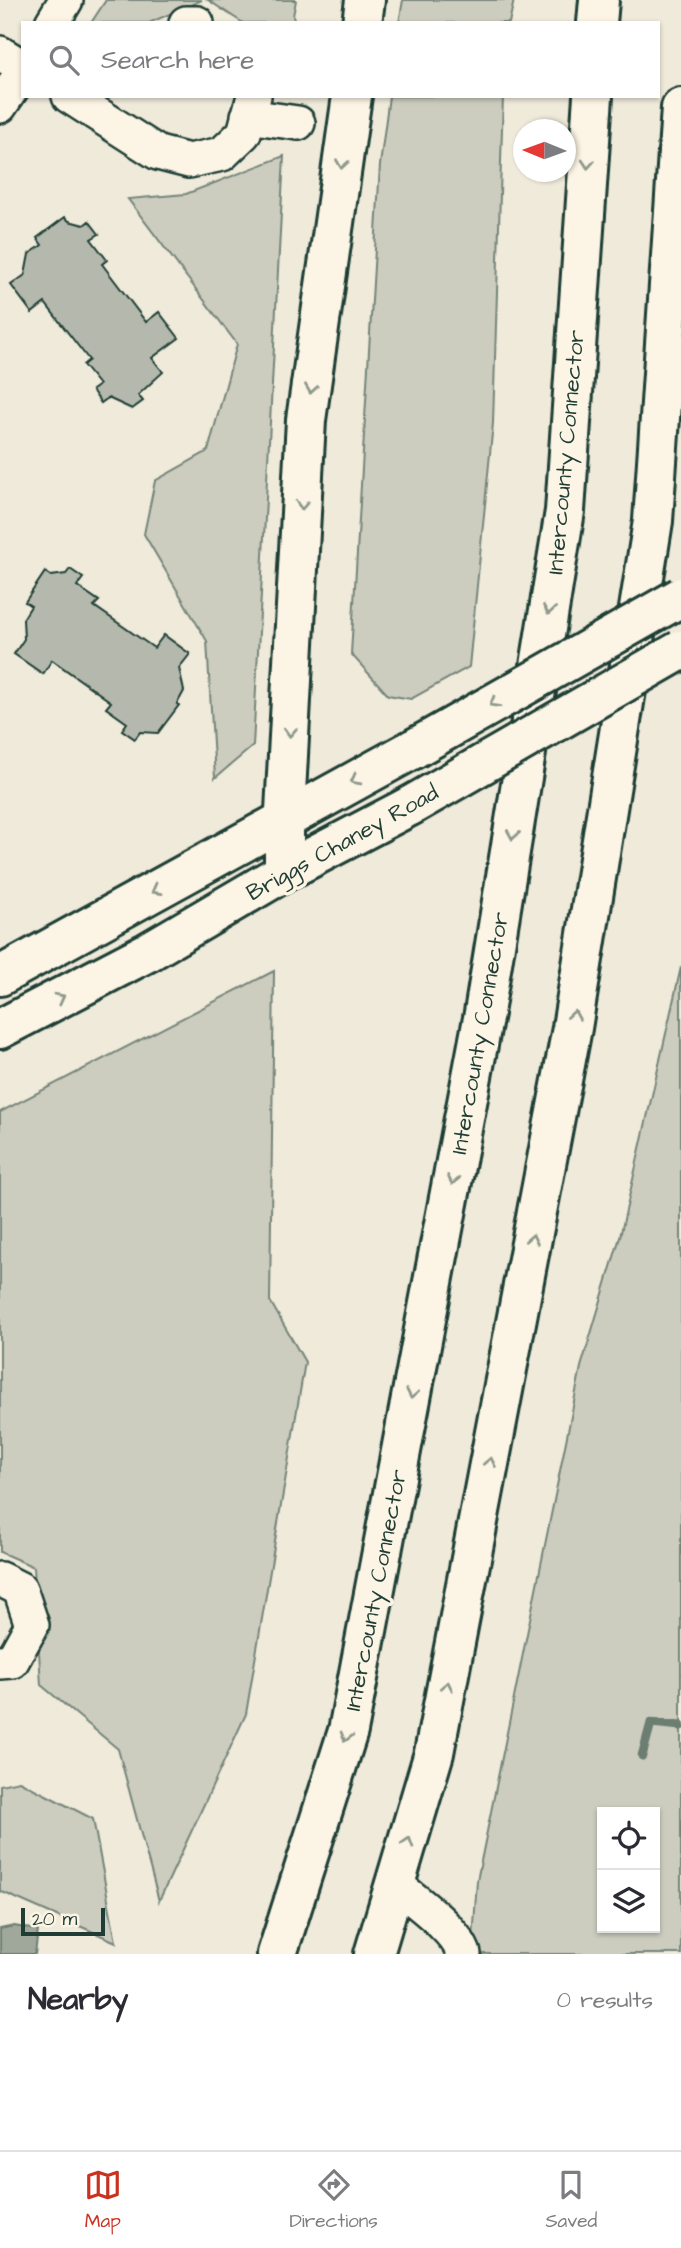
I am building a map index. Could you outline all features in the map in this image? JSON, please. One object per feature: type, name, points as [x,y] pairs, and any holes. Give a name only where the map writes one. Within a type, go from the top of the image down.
[{"type":"main road","points":[[362,21],[365,0]]},
{"type":"main road","points":[[597,21],[599,0]]},
{"type":"main road","points":[[284,872],[306,420],[352,98]]},
{"type":"main road","name":"Intercounty Connector","points":[[277,1954],[348,1731],[484,1013],[565,511],[593,98]]},
{"type":"main road","points":[[374,1954],[435,1753],[579,987],[653,521],[681,108]]},
{"type":"main road","name":"Briggs Chaney Road","points":[[0,976],[415,748],[681,597]]},
{"type":"main road","name":"Briggs Chaney Road","points":[[0,1029],[148,952],[284,872],[410,806],[681,650]]},
{"type":"street","points":[[53,21],[66,0]]},
{"type":"street","points":[[0,53],[21,68]]},
{"type":"street","points":[[0,106],[21,72]]},
{"type":"street","points":[[88,101],[158,153],[189,161],[222,154],[244,134],[251,106],[298,123]]},
{"type":"street","points":[[0,1579],[20,1589],[32,1625],[12,1661],[0,1662]]},
{"type":"street","points":[[395,1884],[458,1941],[464,1954]]},
{"type":"shaded area","points":[[106,0],[202,0],[154,21],[92,21]]},
{"type":"shaded area","points":[[208,0],[296,0],[294,21],[240,21]]},
{"type":"shaded area","points":[[403,0],[514,0],[509,21],[399,21]]},
{"type":"shaded area","points":[[389,98],[503,98],[493,423],[469,667],[411,699],[388,695],[351,654],[380,165]]},
{"type":"shaded area","points":[[284,156],[253,746],[215,778],[207,641],[144,534],[155,481],[208,451],[237,344],[128,199],[186,194]]},
{"type":"shaded area","points":[[681,967],[681,1954],[472,1954],[477,1881],[581,1367],[620,1237]]},
{"type":"shaded area","points":[[274,971],[270,1301],[305,1362],[246,1714],[159,1901],[118,1749],[41,1685],[34,1567],[0,1552],[0,1112]]},
{"type":"shaded area","points":[[19,1781],[93,1819],[116,1942],[0,1891],[0,1785]]},
{"type":"shaded area","points":[[14,1926],[38,1930],[35,1954],[0,1954],[0,1929]]},
{"type":"building","points":[[65,217],[69,221],[84,225],[89,221],[99,234],[91,239],[107,260],[102,264],[146,322],[159,312],[179,338],[152,358],[163,372],[138,395],[143,401],[132,409],[108,398],[101,403],[92,390],[99,385],[83,365],[89,360],[45,303],[32,313],[11,285],[25,275],[29,254],[42,245],[37,238]]},
{"type":"building","points":[[70,569],[83,578],[77,586],[99,601],[94,606],[154,648],[164,635],[190,654],[179,668],[184,691],[177,704],[179,705],[158,733],[140,732],[135,739],[122,730],[127,723],[106,708],[111,702],[52,660],[43,674],[14,654],[24,639],[23,619],[31,606],[25,602],[45,572],[51,576],[66,574]]},
{"type":"waterway","points":[[642,1756],[651,1723],[681,1726]]}]
